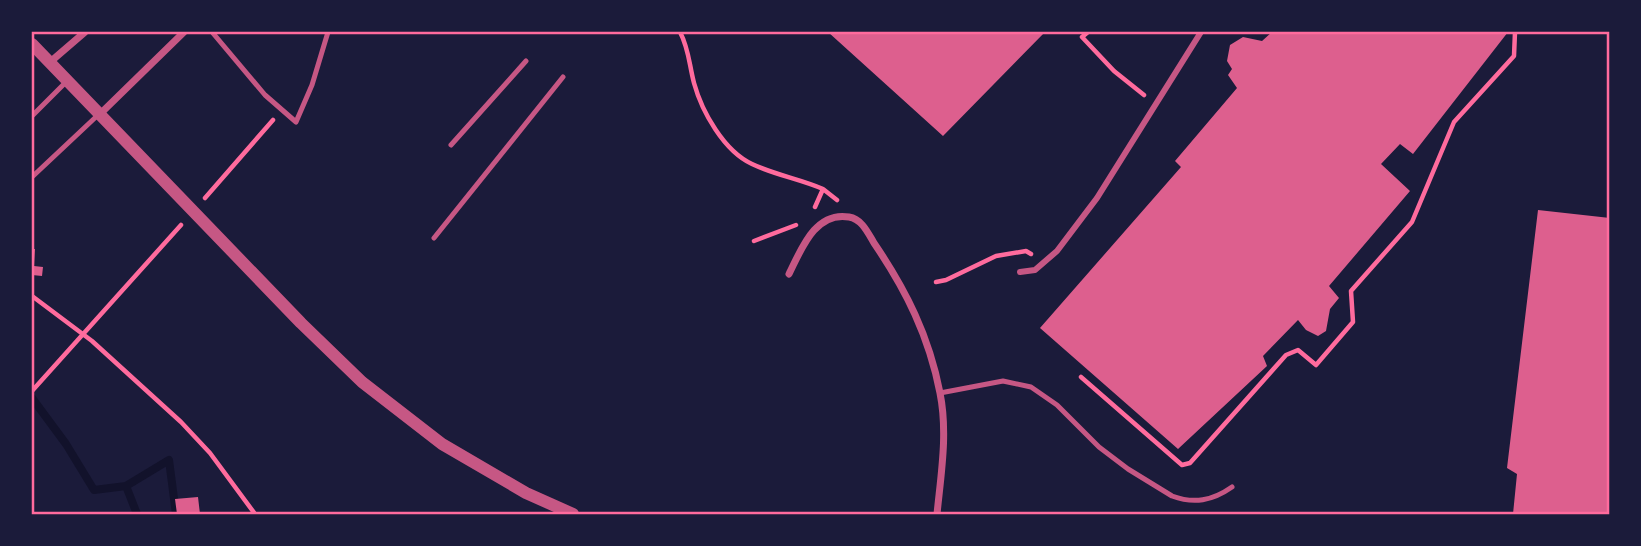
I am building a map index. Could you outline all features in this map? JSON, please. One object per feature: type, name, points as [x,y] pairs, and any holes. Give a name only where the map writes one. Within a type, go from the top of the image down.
[{"type":"street","points":[[49,63],[85,32]]},
{"type":"street","points":[[98,116],[184,32]]},
{"type":"street","points":[[1020,272],[1035,270],[1057,251],[1097,198],[1201,32]]},
{"type":"street","points":[[32,44],[68,79],[98,116],[362,382],[432,437],[473,464],[573,514]]},
{"type":"street","points":[[789,274],[814,230],[831,219],[851,217],[858,220],[898,278],[914,307],[940,393],[944,432],[937,514]]},
{"type":"lane","points":[[212,32],[281,110],[296,122],[312,85],[328,32]]},
{"type":"lane","points":[[451,145],[526,61]]},
{"type":"lane","points":[[434,238],[563,77]]},
{"type":"lane","points":[[32,116],[68,79]]},
{"type":"lane","points":[[32,177],[98,116]]},
{"type":"lane","points":[[940,393],[1003,381],[1031,387],[1058,405],[1099,447],[1172,496],[1184,500],[1212,499],[1232,487]]},
{"type":"path","points":[[680,32],[688,48],[694,83],[705,111],[721,137],[750,163],[823,189]]},
{"type":"path","points":[[1088,32],[1082,37],[1114,71],[1157,105]]},
{"type":"path","points":[[1081,377],[1182,465],[1190,463],[1286,355],[1298,350],[1316,365],[1353,322],[1351,291],[1412,222],[1454,122],[1514,56],[1515,32]]},
{"type":"path","points":[[199,205],[281,110]]},
{"type":"path","points":[[32,391],[190,216]]},
{"type":"path","points":[[936,282],[946,280],[996,256],[1026,251],[1044,262]]},
{"type":"path","points":[[32,296],[92,341],[181,422],[210,453],[255,514]]},
{"type":"building","points":[[828,32],[1045,32],[943,136]]},
{"type":"building","points":[[1272,32],[1508,32],[1413,154],[1400,144],[1381,164],[1410,191],[1329,286],[1339,298],[1330,309],[1326,331],[1318,336],[1306,330],[1298,320],[1263,356],[1267,366],[1178,449],[1040,328],[1181,167],[1175,161],[1237,88],[1228,75],[1232,69],[1227,61],[1230,45],[1243,37],[1262,41]]},
{"type":"building","points":[[1538,210],[1610,218],[1610,514],[1513,514],[1517,474],[1507,468]]},
{"type":"building","points":[[32,249],[35,249],[34,266],[43,267],[42,276],[32,275]]},
{"type":"building","points":[[198,497],[200,514],[177,514],[175,499]]},
{"type":"waterway","points":[[32,398],[66,444],[94,490],[126,486],[137,514]]},
{"type":"waterway","points":[[126,486],[169,460],[176,514]]}]
